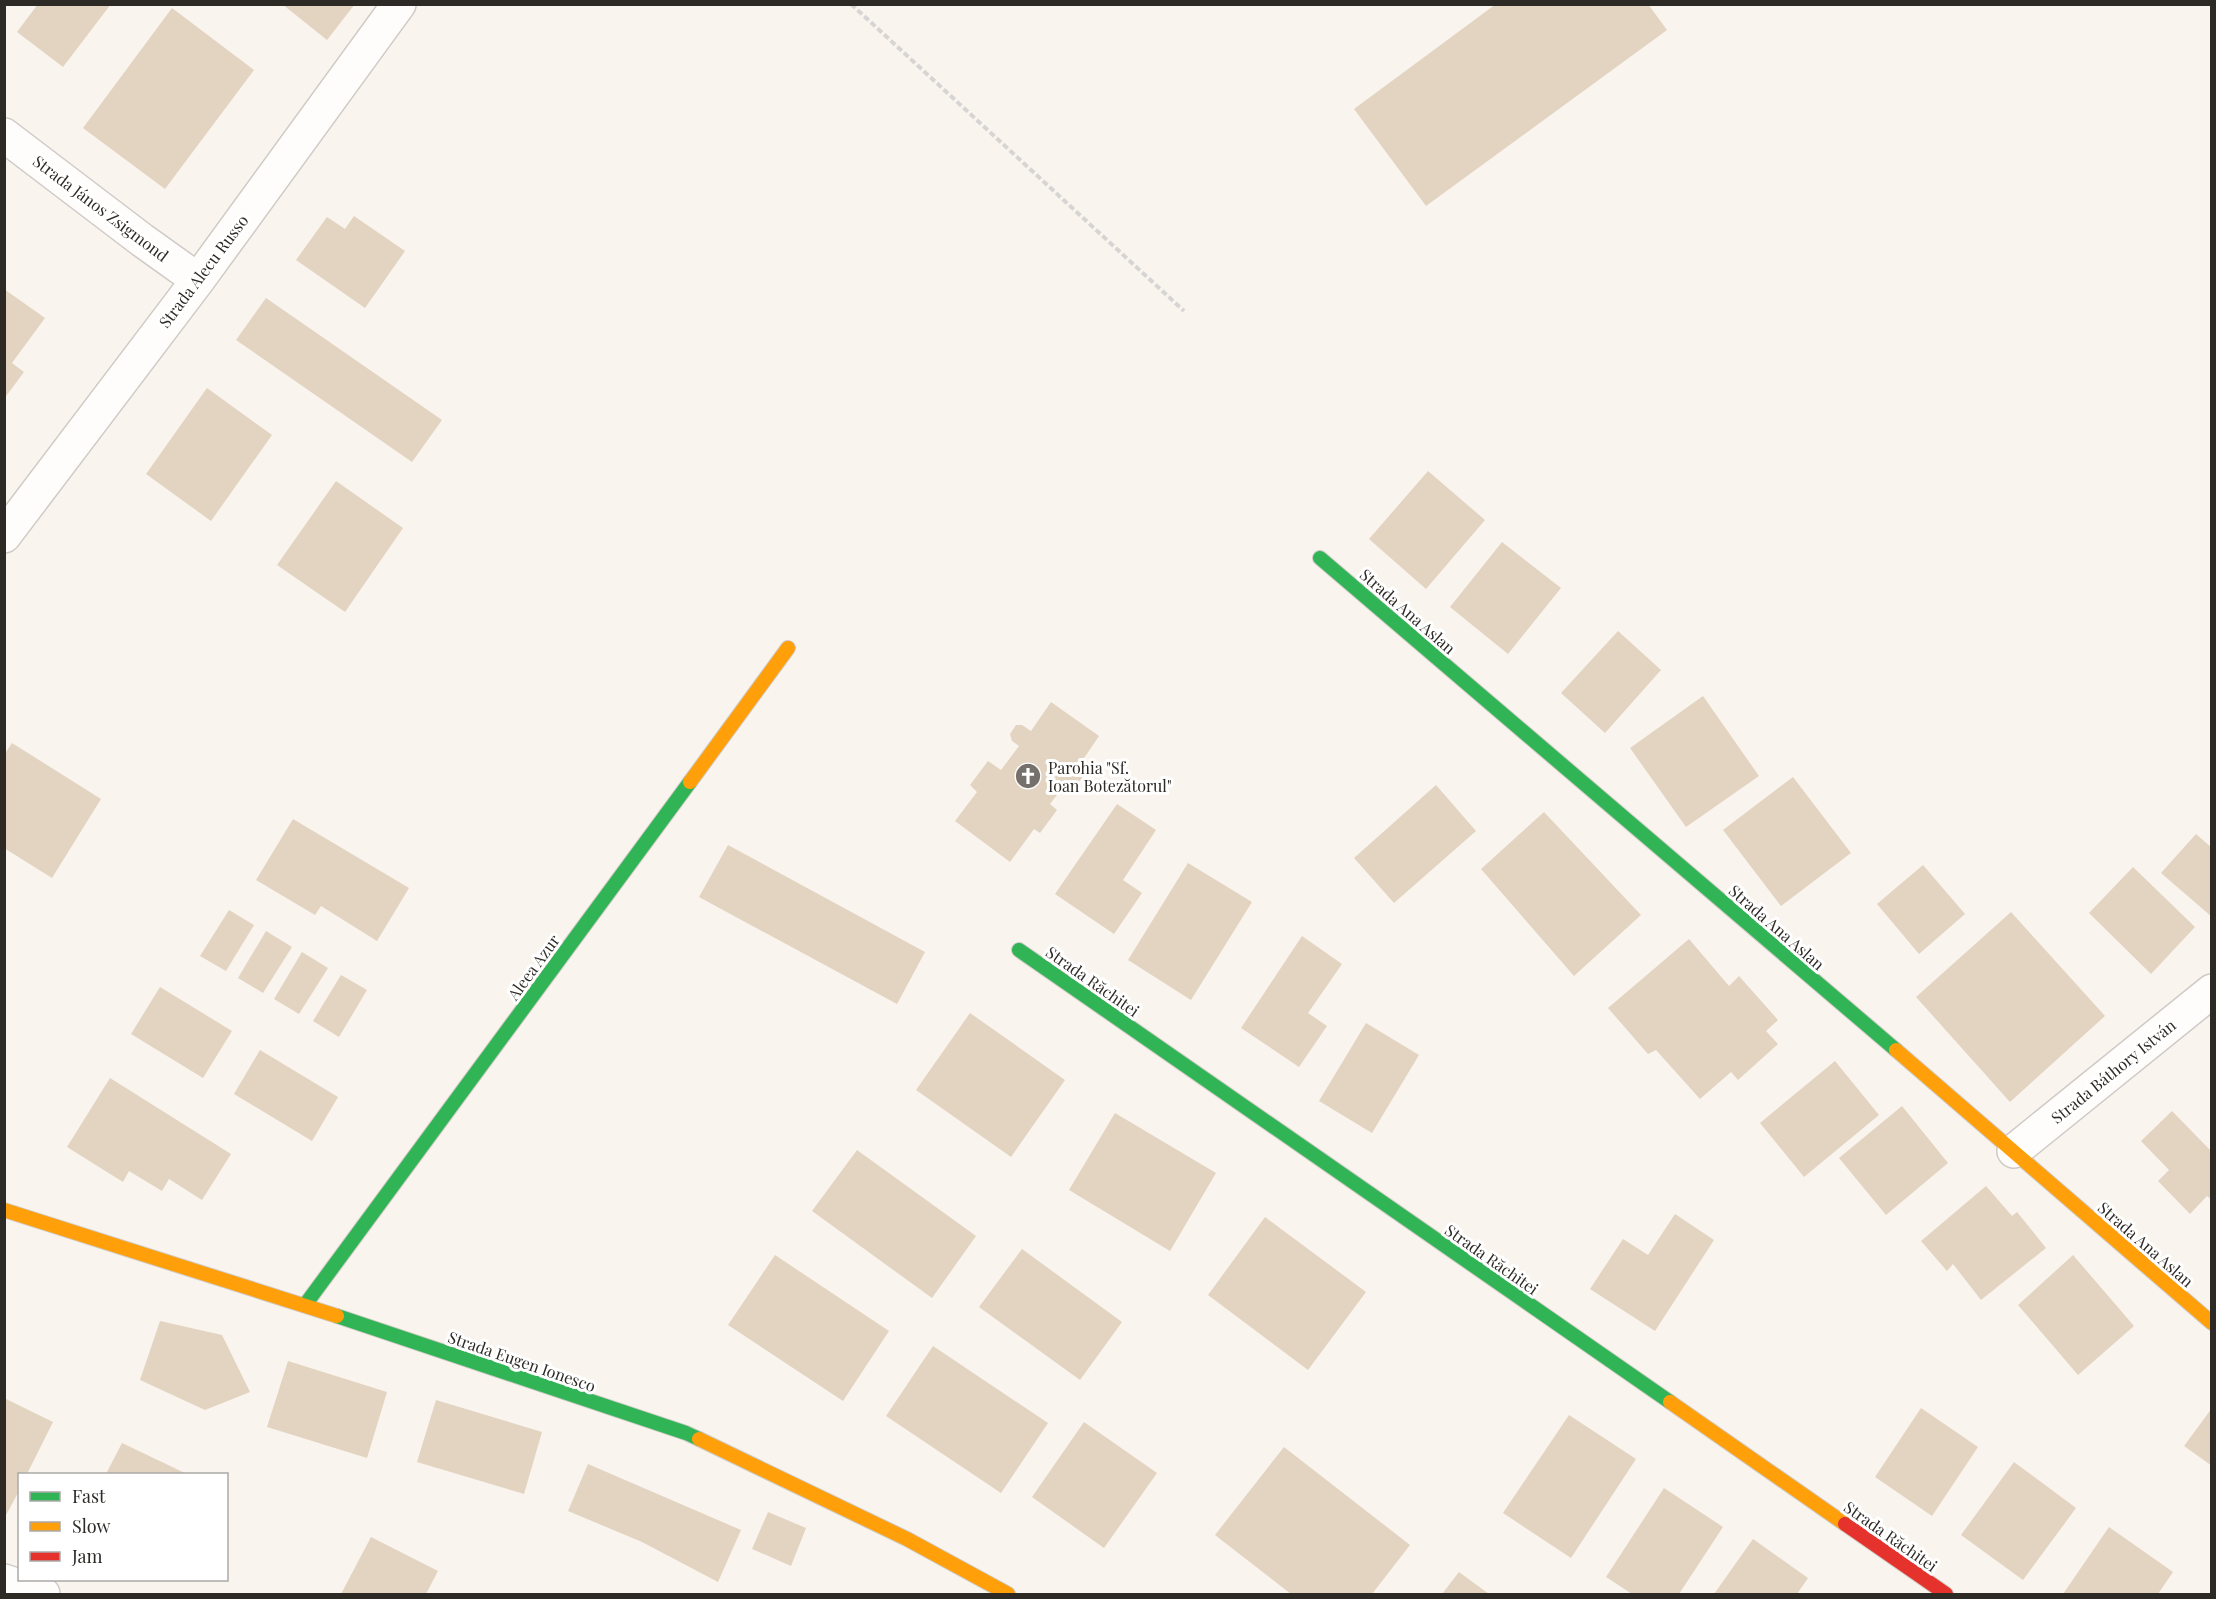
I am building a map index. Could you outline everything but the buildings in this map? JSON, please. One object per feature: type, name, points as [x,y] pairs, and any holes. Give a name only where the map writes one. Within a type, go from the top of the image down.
[{"type":"street","name":"Strada Alecu Russo","points":[[4,536],[198,280],[399,4]]},
{"type":"street","name":"Strada János Zsigmond","points":[[4,135],[198,280]]},
{"type":"street","name":"Strada Ana Aslan","points":[[1320,558],[2014,1151],[2211,1323]]},
{"type":"street","name":"Aleea Azur","points":[[305,1305],[788,648]]},
{"type":"street","name":"Strada Răchitei","points":[[1019,950],[1946,1594]]},
{"type":"street","name":"Strada Báthory István","points":[[2014,1151],[2211,992]]},
{"type":"street","name":"Strada Eugen Ionesco","points":[[4,1210],[305,1305],[686,1433],[907,1539],[1008,1594]]},
{"type":"street","points":[[4,1581],[43,1594]]},
{"type":"path","points":[[851,4],[1184,311]]},
{"type":"traffic: fast","points":[[1320,558],[1896,1050]]},
{"type":"traffic: fast","points":[[305,1305],[690,782]]},
{"type":"traffic: fast","points":[[1019,950],[1670,1402]]},
{"type":"traffic: fast","points":[[337,1316],[699,1439]]},
{"type":"traffic: slow","points":[[690,782],[788,648]]},
{"type":"traffic: slow","points":[[1896,1050],[2212,1323]]},
{"type":"traffic: slow","points":[[4,1210],[337,1316]]},
{"type":"traffic: slow","points":[[1670,1402],[1845,1524]]},
{"type":"traffic: slow","points":[[699,1439],[907,1539],[1008,1594]]},
{"type":"traffic: jam","points":[[1845,1524],[1946,1594]]},
{"type":"place","name":"Parohia \"Sf. Ioan Botezătorul\"","points":[[1028,776]]}]
